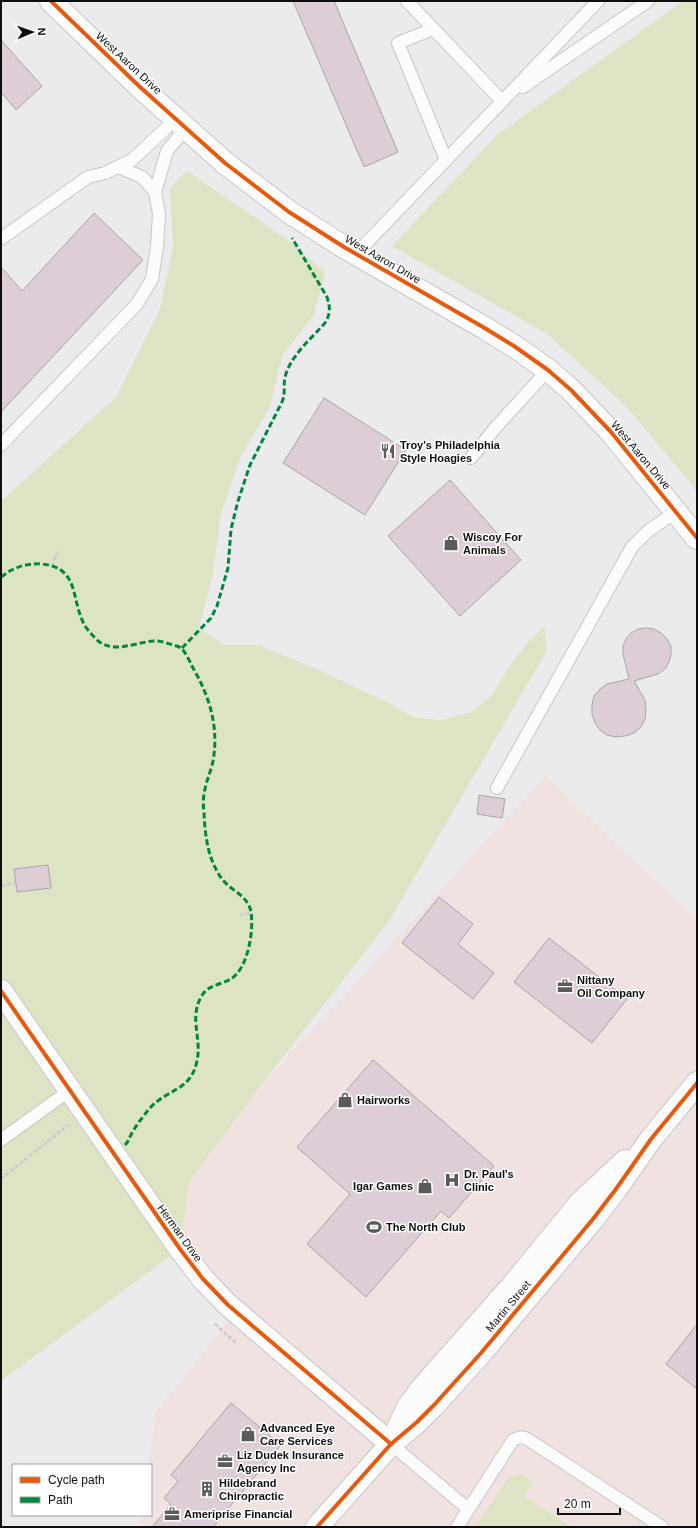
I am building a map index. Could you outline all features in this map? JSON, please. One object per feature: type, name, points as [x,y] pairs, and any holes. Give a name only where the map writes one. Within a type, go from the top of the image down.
[{"type":"street","name":"West Aaron Drive","points":[[51,1],[140,87],[181,124],[225,163],[289,212],[356,254],[483,327],[514,346],[548,370],[571,390],[611,432],[697,538]]},
{"type":"street","name":"Herman Drive","points":[[1,991],[180,1249],[203,1279],[228,1305],[391,1444]]},
{"type":"street","name":"Martin Street","points":[[317,1527],[391,1444],[408,1407],[422,1388],[512,1286],[580,1203],[651,1139],[697,1083]]},
{"type":"lane","points":[[407,1],[502,101]]},
{"type":"lane","points":[[356,254],[598,1]]},
{"type":"lane","points":[[502,101],[648,1]]},
{"type":"lane","points":[[433,29],[398,43],[446,160]]},
{"type":"lane","points":[[1,237],[2,238],[88,178],[105,173],[132,160],[181,124]]},
{"type":"lane","points":[[1,445],[137,304],[152,279],[157,246],[159,214],[155,192],[167,151],[181,124]]},
{"type":"lane","points":[[118,167],[142,177],[155,192]]},
{"type":"lane","points":[[471,458],[496,427],[548,370]]},
{"type":"lane","points":[[497,788],[632,548],[648,531],[676,512]]},
{"type":"lane","points":[[1,1140],[70,1090]]},
{"type":"lane","points":[[457,1527],[512,1440],[518,1437],[524,1437],[662,1527]]},
{"type":"lane","points":[[391,1444],[468,1509]]},
{"type":"path","points":[[52,566],[57,552]]},
{"type":"path","points":[[1,886],[15,883]]},
{"type":"path","points":[[240,915],[251,913]]},
{"type":"path","points":[[1,1179],[68,1125]]},
{"type":"shaded area","points":[[545,776],[697,920],[697,1527],[139,1527],[141,1516],[152,1516],[152,1464],[148,1464],[156,1412],[236,1311],[180,1249],[189,1182],[258,1089]]},
{"type":"green space","points":[[683,1],[697,1],[697,491],[625,405],[547,334],[392,246],[497,135]]},
{"type":"green space","points":[[187,171],[288,240],[325,272],[314,315],[282,356],[270,407],[241,456],[221,514],[213,574],[199,628],[225,645],[259,645],[321,671],[393,705],[415,718],[441,720],[472,712],[492,695],[512,663],[530,640],[545,626],[546,652],[389,921],[258,1089],[189,1182],[180,1249],[1,1381],[1,501],[116,397],[160,309],[173,247],[170,188]]},
{"type":"green space","points":[[522,1474],[533,1482],[524,1496],[572,1527],[476,1527],[508,1478]]},
{"type":"building","points":[[293,1],[334,1],[398,152],[364,167]]},
{"type":"building","points":[[1,40],[42,86],[16,110],[1,92]]},
{"type":"building","points":[[94,213],[143,260],[1,412],[1,267],[22,291]]},
{"type":"building","points":[[324,398],[406,450],[365,515],[283,463]]},
{"type":"building","name":"Wiscoy For Animals","points":[[450,480],[521,560],[460,616],[388,536]]},
{"type":"building","points":[[638,629],[654,629],[667,639],[671,646],[669,662],[665,669],[658,674],[634,681],[645,700],[645,719],[641,727],[634,733],[625,736],[616,737],[607,735],[600,730],[595,723],[592,714],[594,696],[607,684],[629,679],[623,654],[623,646],[631,633]]},
{"type":"building","points":[[479,795],[505,799],[502,818],[477,814]]},
{"type":"building","points":[[48,865],[51,888],[17,892],[14,869]]},
{"type":"building","points":[[439,897],[473,924],[458,944],[494,973],[473,999],[402,943]]},
{"type":"building","name":"Nittany Oil Company","points":[[549,938],[627,999],[592,1043],[514,982]]},
{"type":"building","points":[[373,1060],[494,1166],[449,1218],[441,1211],[366,1297],[307,1244],[350,1194],[297,1147]]},
{"type":"building","points":[[697,1324],[697,1389],[666,1364]]},
{"type":"building","points":[[231,1403],[281,1445],[213,1527],[152,1527],[171,1504],[164,1498],[178,1481],[171,1475]]},
{"type":"marked path","points":[[182,648],[211,618],[217,606],[228,568],[231,529],[238,501],[250,465],[282,402],[284,395],[284,380],[288,369],[297,354],[325,323],[329,313],[327,297],[292,238]]},
{"type":"marked path","points":[[1,577],[15,568],[25,565],[42,564],[54,567],[62,571],[68,578],[72,585],[79,612],[84,624],[101,643],[108,646],[122,647],[158,641],[180,647],[186,654],[199,679],[212,713],[215,749],[203,801],[206,839],[210,856],[217,872],[226,883],[243,897],[249,906],[252,920],[250,939],[246,958],[237,974],[231,979],[210,988],[201,997],[196,1013],[198,1044],[197,1061],[190,1078],[178,1089],[164,1097],[150,1108],[137,1125],[125,1145]]},
{"type":"cycle path","points":[[51,1],[140,87],[225,163],[289,212],[344,247],[483,327],[514,346],[548,370],[571,390],[611,432],[697,538]]},
{"type":"cycle path","points":[[1,991],[180,1249],[203,1279],[228,1305],[391,1444]]},
{"type":"cycle path","points":[[317,1527],[391,1444],[434,1405],[481,1353],[593,1219],[651,1139],[697,1083]]},
{"type":"place","name":"Troy's Philadelphia Style Hoagies","points":[[388,451]]},
{"type":"place","name":"Wiscoy For Animals","points":[[451,543]]},
{"type":"place","name":"Nittany Oil Company","points":[[565,986]]},
{"type":"place","name":"Hairworks","points":[[345,1100]]},
{"type":"place","name":"Dr. Paul's Clinic","points":[[452,1180]]},
{"type":"place","name":"Igar Games","points":[[425,1186]]},
{"type":"place","name":"The North Club","points":[[374,1227]]},
{"type":"place","name":"Advanced Eye Care Services","points":[[248,1434]]},
{"type":"place","name":"Liz Dudek Insurance Agency Inc","points":[[225,1461]]},
{"type":"place","name":"Hildebrand Chiropractic","points":[[207,1489]]},
{"type":"place","name":"Ameriprise Financial","points":[[172,1514]]}]
